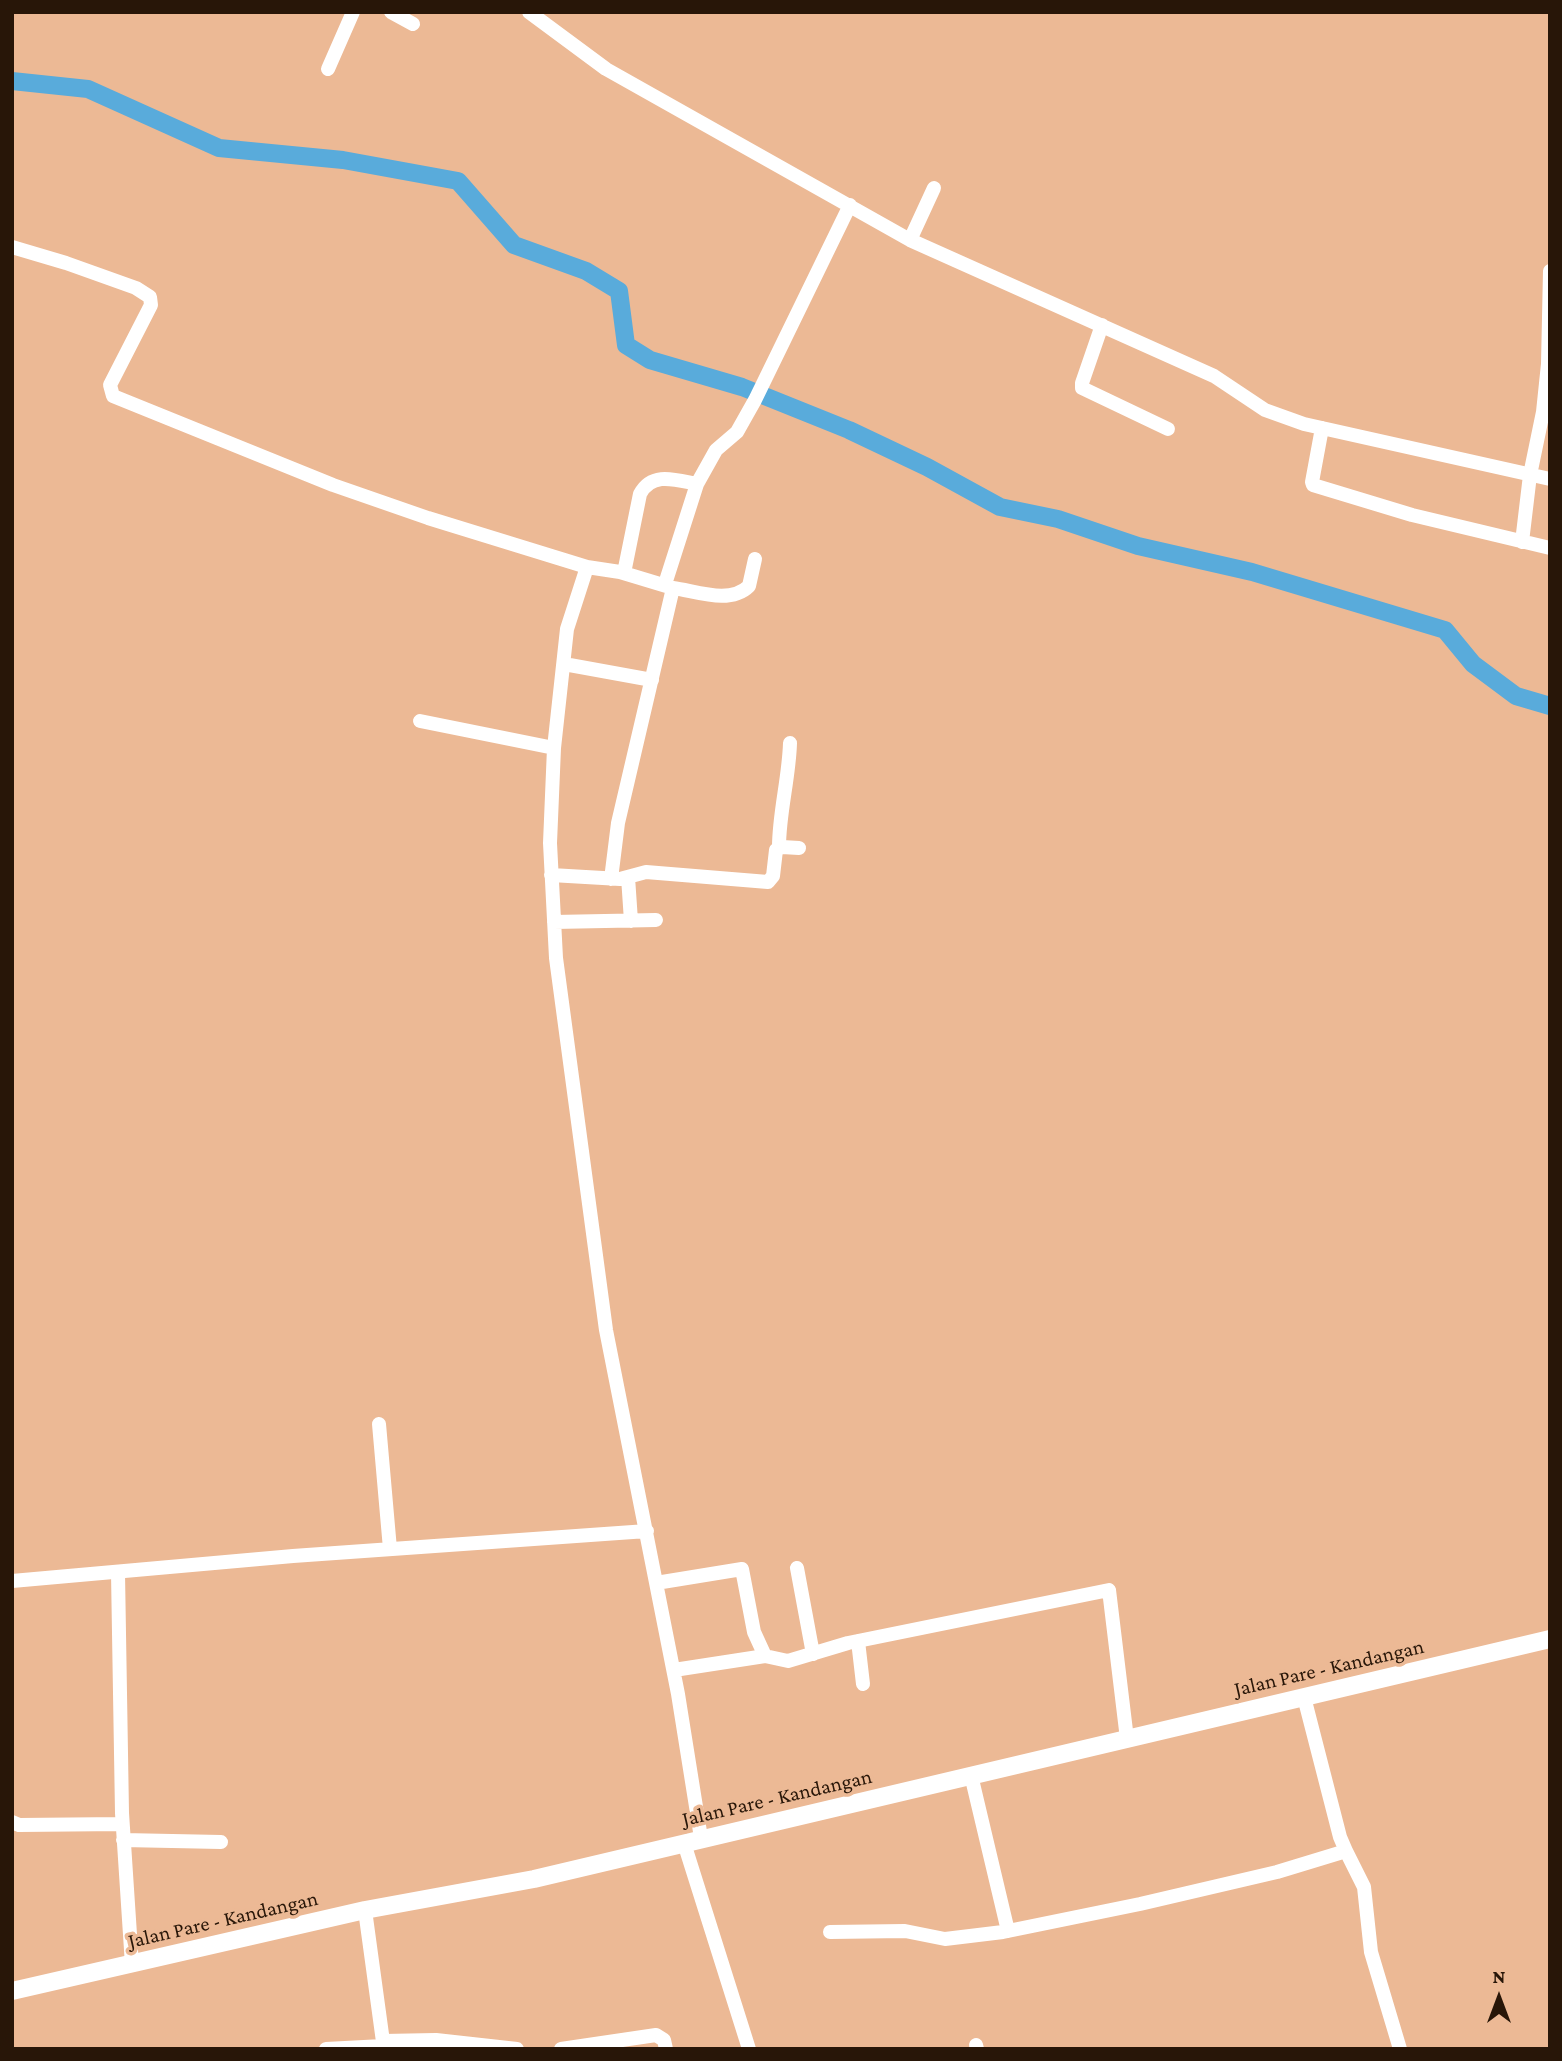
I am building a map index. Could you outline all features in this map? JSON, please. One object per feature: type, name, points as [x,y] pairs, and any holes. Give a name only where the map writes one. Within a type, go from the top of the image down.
[{"type":"main road","name":"Jalan Pare - Kandangan","points":[[12,1991],[365,1910],[534,1880],[1550,1639]]},
{"type":"street","points":[[328,69],[353,12]]},
{"type":"street","points":[[391,12],[413,24]]},
{"type":"street","points":[[529,12],[606,69],[910,240],[1214,376],[1273,414],[1322,428],[1550,480]]},
{"type":"street","points":[[910,240],[934,188]]},
{"type":"street","points":[[611,879],[618,823],[652,680],[669,586],[697,484],[716,450],[737,432],[849,205]]},
{"type":"street","points":[[12,247],[66,263],[142,291],[150,297],[151,305],[110,385],[113,396],[334,485],[428,518],[587,567],[624,573],[718,596],[734,595],[749,586],[755,559]]},
{"type":"street","points":[[1522,542],[1549,357],[1550,271]]},
{"type":"street","points":[[1102,325],[1082,388],[1168,429]]},
{"type":"street","points":[[1322,428],[1313,485],[1412,515],[1550,548]]},
{"type":"street","points":[[624,573],[640,494],[644,486],[660,478],[697,484]]},
{"type":"street","points":[[587,567],[567,629],[554,748],[551,876],[556,958],[606,1330],[674,1670],[693,1841],[749,2049]]},
{"type":"street","points":[[564,664],[652,680]]},
{"type":"street","points":[[420,721],[554,748]]},
{"type":"street","points":[[551,876],[611,879],[646,872],[768,882],[772,879],[776,850],[779,847],[790,743]]},
{"type":"street","points":[[779,847],[799,848]]},
{"type":"street","points":[[628,877],[631,920]]},
{"type":"street","points":[[554,922],[656,920]]},
{"type":"street","points":[[379,1424],[390,1549]]},
{"type":"street","points":[[12,1581],[390,1549],[647,1531]]},
{"type":"street","points":[[656,1583],[742,1569],[754,1632],[765,1656]]},
{"type":"street","points":[[797,1569],[813,1654]]},
{"type":"street","points":[[118,1573],[122,1824],[132,1965]]},
{"type":"street","points":[[674,1670],[765,1656],[788,1661],[858,1641],[1108,1590],[1127,1739]]},
{"type":"street","points":[[858,1641],[863,1684]]},
{"type":"street","points":[[1304,1697],[1340,1837],[1364,1887],[1371,1952],[1400,2049]]},
{"type":"street","points":[[971,1775],[1008,1931]]},
{"type":"street","points":[[12,1822],[19,1825],[122,1824]]},
{"type":"street","points":[[124,1840],[221,1842]]},
{"type":"street","points":[[830,1932],[905,1931],[945,1939],[1008,1931],[1277,1872],[1346,1851]]},
{"type":"street","points":[[365,1910],[383,2045]]},
{"type":"street","points":[[561,2049],[656,2035],[664,2040],[666,2049]]},
{"type":"street","points":[[326,2049],[436,2040],[517,2049]]},
{"type":"waterway","points":[[12,81],[88,89],[219,148],[343,160],[458,181],[514,245],[586,271],[619,291],[626,345],[650,360],[742,387],[849,430],[927,467],[1000,507],[1058,519],[1138,546],[1252,572],[1445,630],[1473,664],[1516,696],[1550,706]]}]
